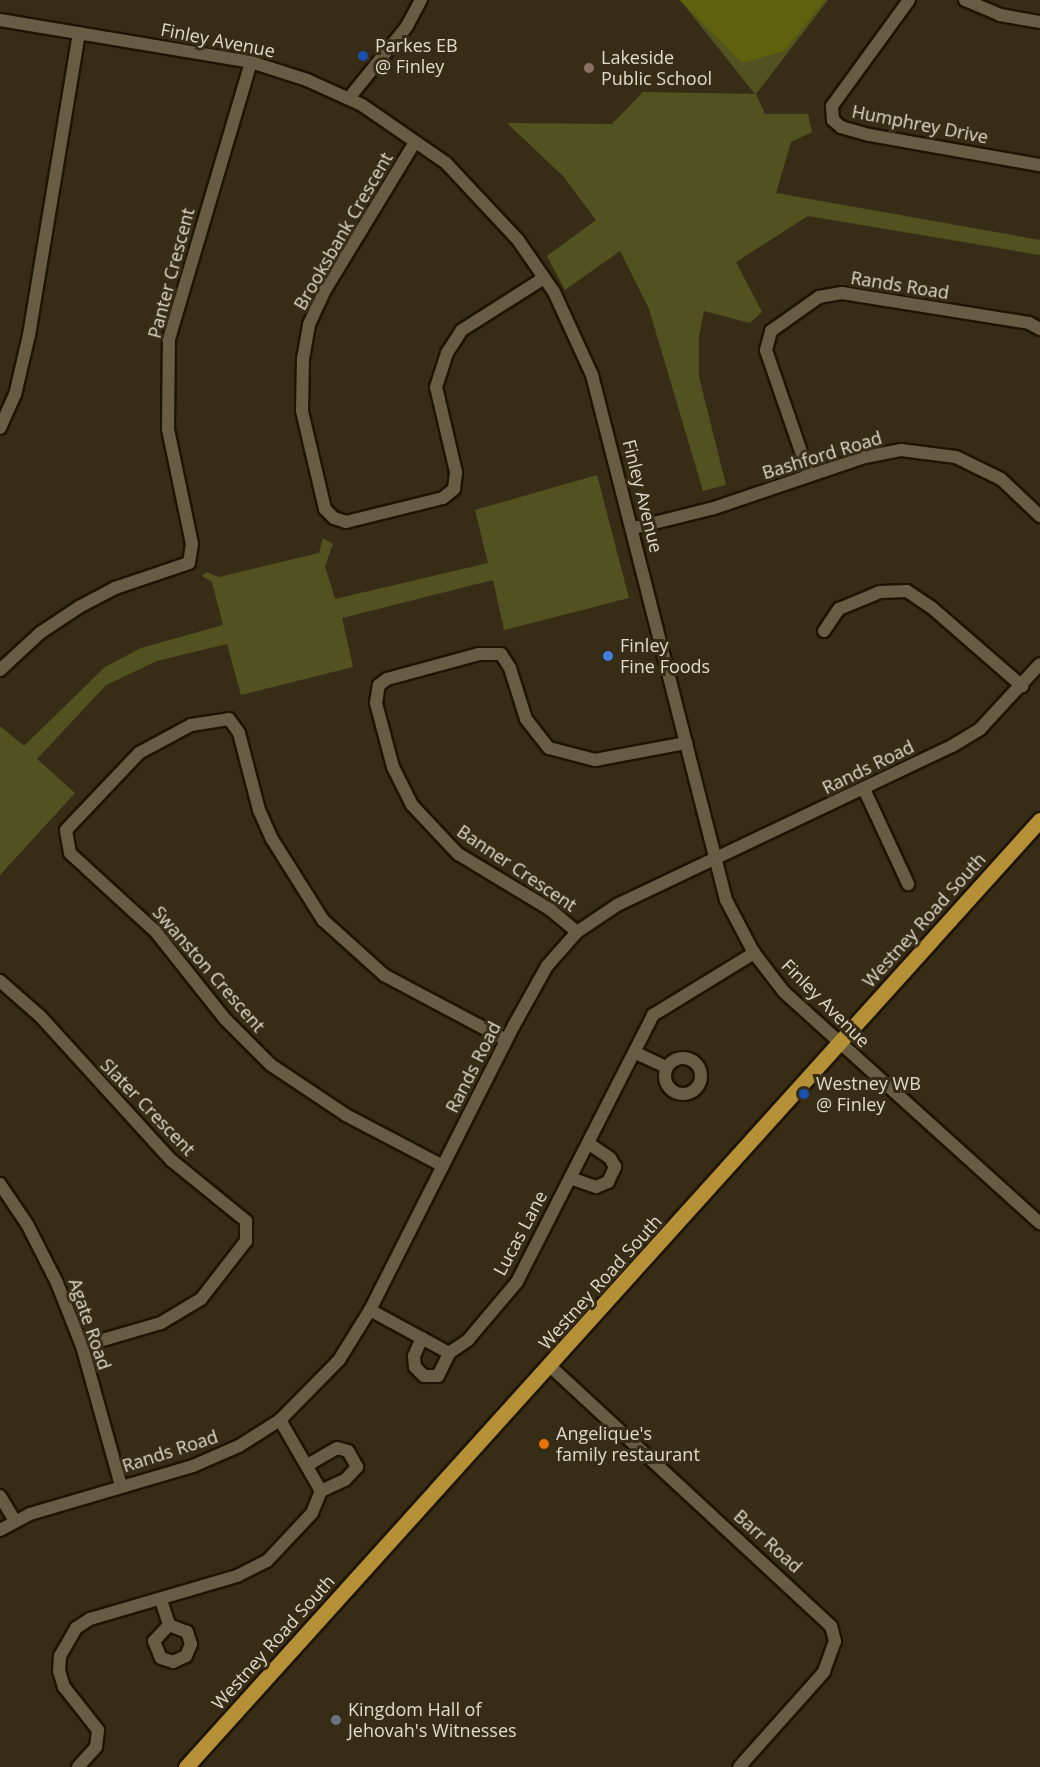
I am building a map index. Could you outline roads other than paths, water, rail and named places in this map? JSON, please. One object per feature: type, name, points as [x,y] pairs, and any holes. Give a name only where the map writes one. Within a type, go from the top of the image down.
[{"type":"main road","name":"Westney Road South","points":[[186,1767],[1040,820]]},
{"type":"street","points":[[349,98],[407,26],[421,0]]},
{"type":"street","name":"Humphrey Drive","points":[[909,0],[832,106],[833,120],[841,127],[869,135],[1040,165]]},
{"type":"street","points":[[965,0],[1000,15],[1040,22]]},
{"type":"street","name":"Finley Avenue","points":[[0,20],[251,62],[349,98],[446,163],[518,240],[544,278],[592,375],[634,528],[726,900],[754,953],[784,992],[1040,1223]]},
{"type":"street","points":[[0,428],[15,395],[29,335],[79,33]]},
{"type":"street","name":"Panter Crescent","points":[[0,670],[40,633],[80,607],[115,588],[189,564],[192,544],[168,429],[169,339],[251,62]]},
{"type":"street","name":"Brooksbank Crescent","points":[[415,142],[325,290],[309,325],[303,357],[302,411],[325,509],[334,518],[346,522],[432,501],[454,489],[456,472],[436,387],[447,353],[462,330],[544,278]]},
{"type":"street","name":"Rands Road","points":[[809,475],[766,350],[771,332],[819,297],[842,293],[1029,323],[1040,328]]},
{"type":"street","name":"Bashford Road","points":[[634,528],[714,508],[809,475],[874,455],[901,450],[956,457],[1001,479],[1040,516]]},
{"type":"street","points":[[824,632],[838,609],[880,592],[907,591],[931,607],[1022,686]]},
{"type":"street","name":"Banner Crescent","points":[[577,932],[551,910],[458,854],[412,804],[390,757],[376,703],[379,685],[387,679],[479,654],[501,654],[510,668],[526,719],[549,748],[596,760],[686,743]]},
{"type":"street","name":"Rands Road","points":[[0,1530],[15,1521],[121,1486],[193,1466],[238,1446],[280,1420],[339,1360],[370,1310],[506,1040],[547,966],[577,932],[616,905],[864,789],[980,729],[1040,664]]},
{"type":"street","name":"Swanston Crescent","points":[[443,1166],[346,1115],[271,1065],[225,1019],[155,931],[70,853],[66,830],[139,753],[191,726],[229,719],[239,733],[259,810],[272,840],[323,920],[384,975],[419,997],[506,1040]]},
{"type":"street","points":[[864,789],[908,884]]},
{"type":"street","name":"Lucas Lane","points":[[422,1338],[414,1356],[415,1367],[424,1376],[438,1376],[449,1353],[468,1340],[517,1282],[636,1053],[653,1015],[754,953]]},
{"type":"street","name":"Slater Crescent","points":[[0,981],[40,1016],[171,1160],[246,1221],[246,1241],[201,1299],[161,1323],[82,1346]]},
{"type":"street","points":[[636,1053],[664,1066]]},
{"type":"street","name":"Lucas Lane","points":[[570,1178],[596,1187],[608,1182],[615,1167],[610,1158],[589,1144]]},
{"type":"street","name":"Agate Road","points":[[0,1184],[27,1224],[57,1283],[82,1346],[121,1486]]},
{"type":"street","points":[[370,1310],[449,1353]]},
{"type":"street","name":"Barr Road","points":[[550,1366],[831,1626],[835,1641],[824,1672],[739,1767]]},
{"type":"street","points":[[280,1420],[321,1491]]},
{"type":"street","points":[[78,1767],[96,1747],[98,1730],[64,1687],[60,1656],[76,1628],[90,1619],[237,1576],[267,1561],[312,1513],[321,1491],[345,1480],[357,1467],[348,1450],[338,1448],[308,1465]]},
{"type":"street","points":[[0,1496],[15,1521]]},
{"type":"street","points":[[160,1600],[169,1625]]},
{"type":"place","name":"Parkes EB @ Finley","points":[[363,56]]},
{"type":"place","name":"Lakeside Public School","points":[[589,68]]},
{"type":"place","name":"Finley Fine Foods","points":[[608,656]]},
{"type":"place","name":"Westney WB @ Finley","points":[[804,1094]]},
{"type":"place","name":"Angelique's family restaurant","points":[[544,1444]]},
{"type":"place","name":"Kingdom Hall of Jehovah's Witnesses","points":[[336,1720]]}]
